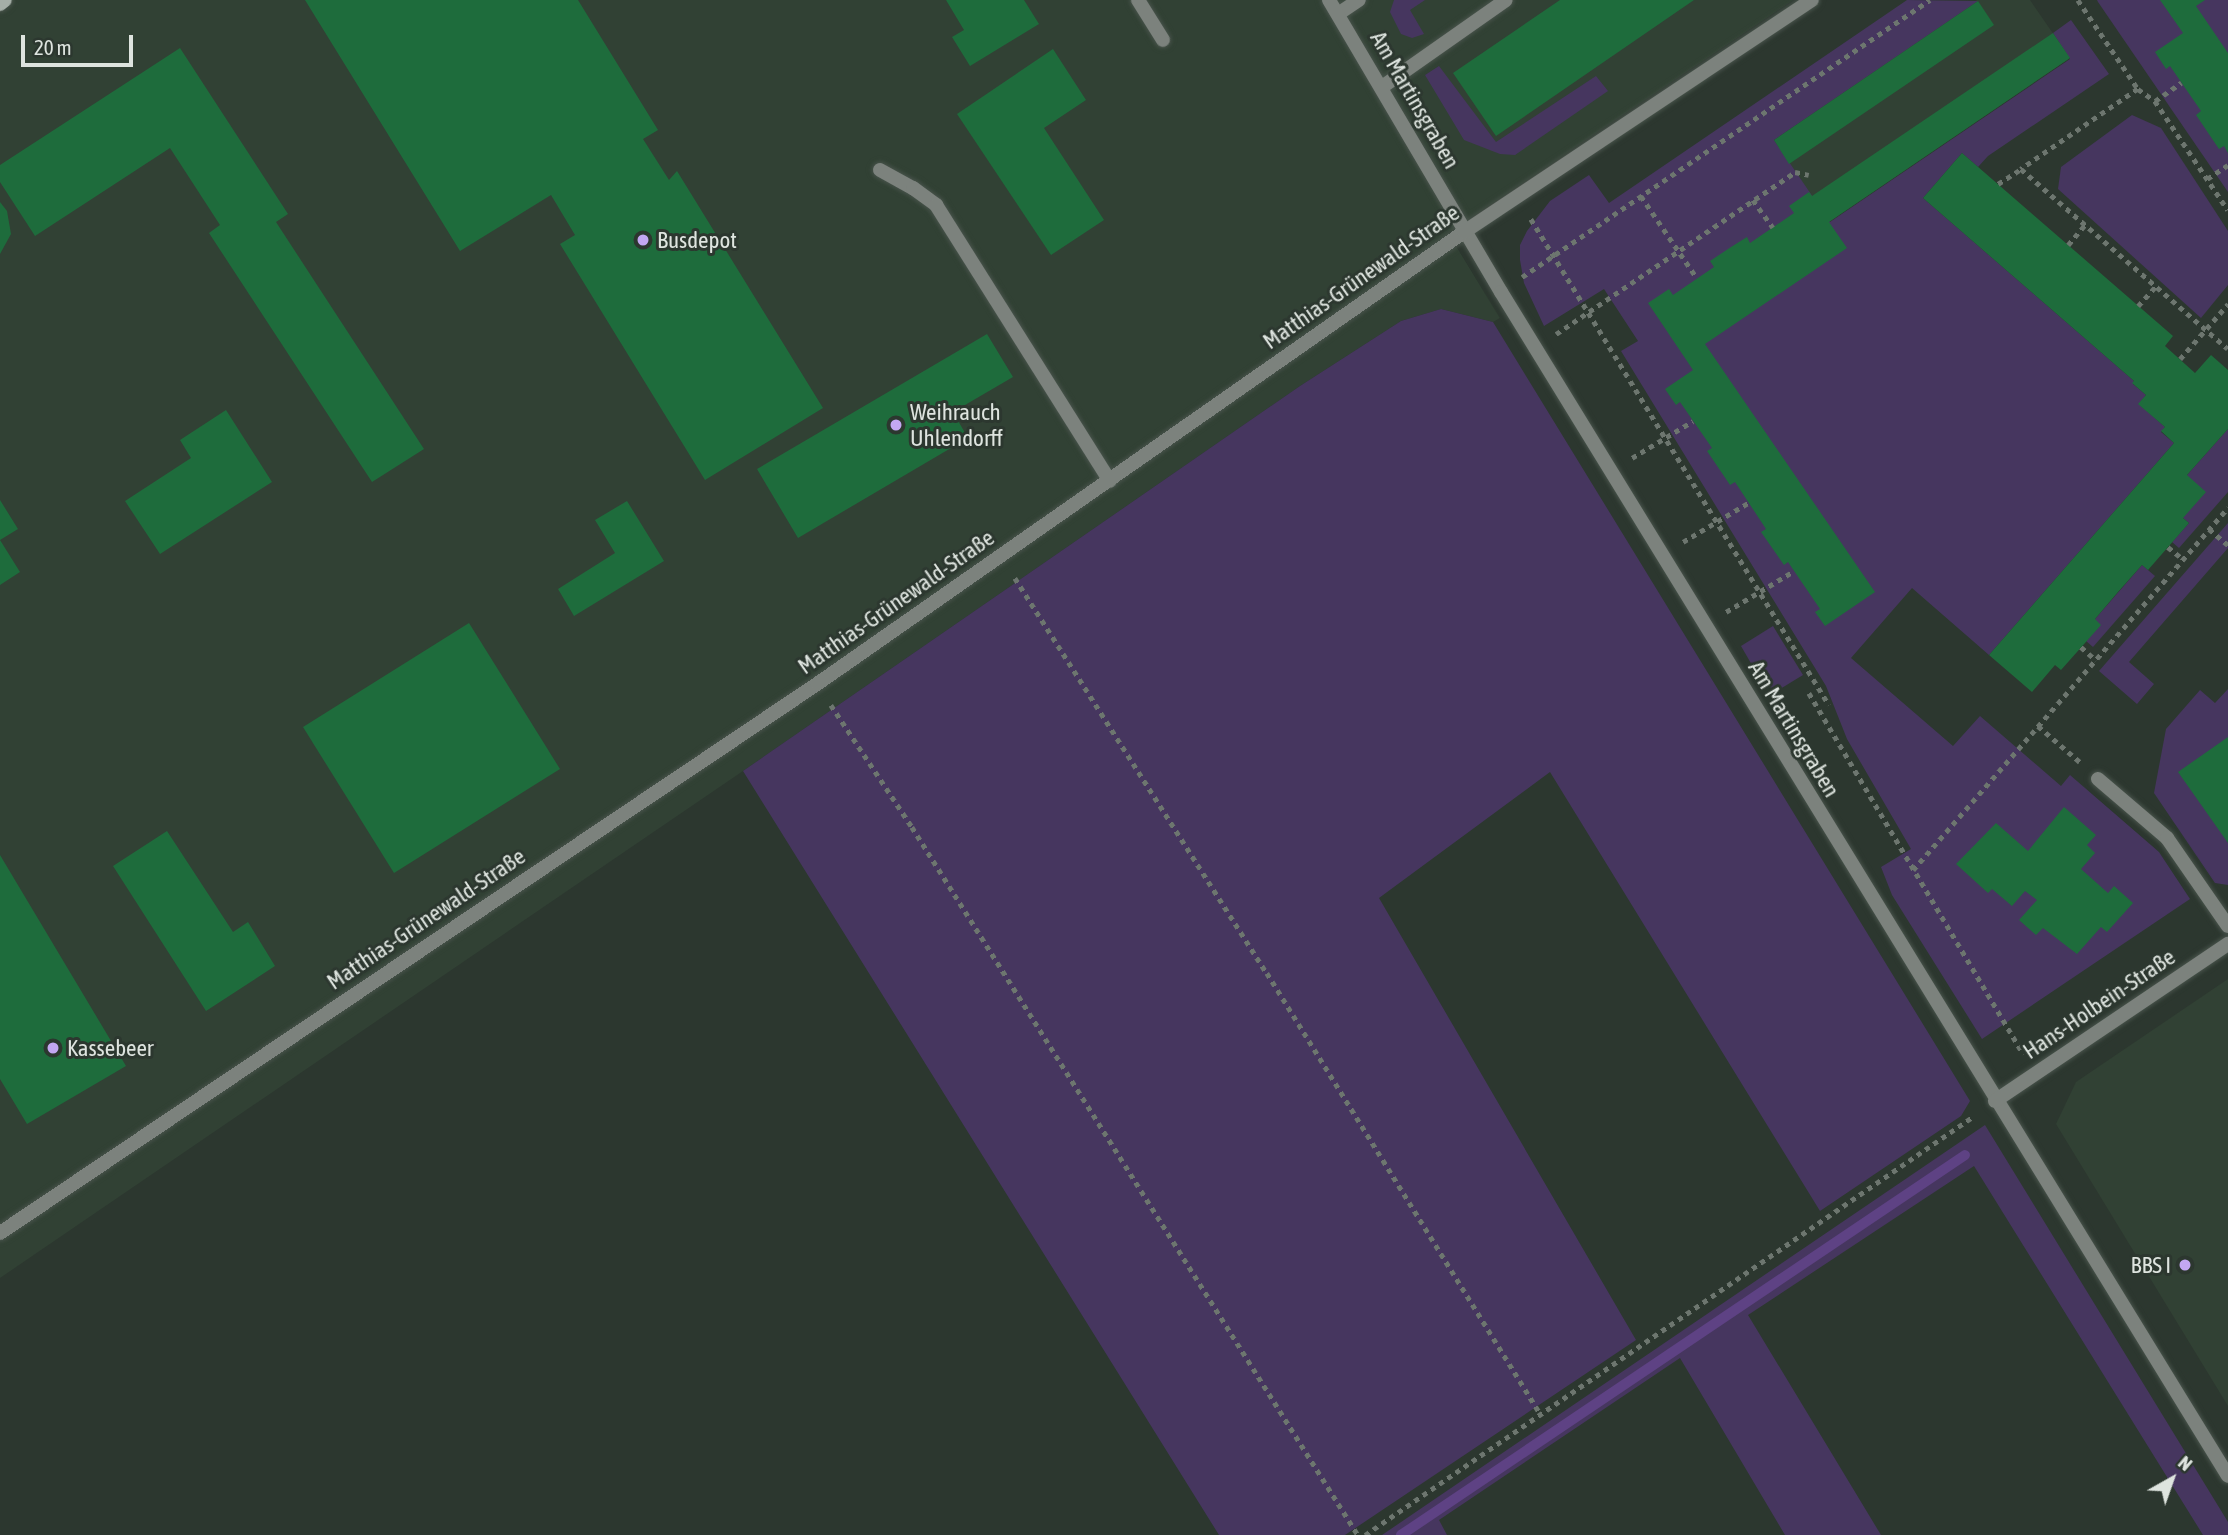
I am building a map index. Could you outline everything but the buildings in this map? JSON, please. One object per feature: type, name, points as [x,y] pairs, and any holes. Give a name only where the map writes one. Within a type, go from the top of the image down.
[{"type":"main road","points":[[0,4],[5,0]]},
{"type":"street","points":[[1138,0],[1163,40]]},
{"type":"street","name":"Am Martinsgraben","points":[[1329,0],[1500,292],[2228,1476]]},
{"type":"street","points":[[1338,14],[1359,0]]},
{"type":"street","points":[[1382,87],[1506,0]]},
{"type":"street","name":"Matthias-Grünewald-Straße","points":[[0,1233],[817,684],[1464,232],[1812,0]]},
{"type":"street","points":[[880,170],[913,188],[936,205],[1110,481]]},
{"type":"street","points":[[2098,779],[2167,838],[2228,926]]},
{"type":"street","name":"Hans-Holbein-Straße","points":[[1995,1101],[2228,944]]},
{"type":"path","points":[[1500,292],[1930,0]]},
{"type":"path","points":[[2078,0],[2138,89],[2155,100],[2228,210]]},
{"type":"path","points":[[2155,100],[2181,83]]},
{"type":"path","points":[[1998,184],[2138,89]]},
{"type":"path","points":[[2207,179],[2228,165]]},
{"type":"path","points":[[2021,169],[2228,349]]},
{"type":"path","points":[[1535,349],[1795,172],[1810,175]]},
{"type":"path","points":[[1517,196],[1829,705]]},
{"type":"path","points":[[1641,196],[1697,278]]},
{"type":"path","points":[[1754,200],[1773,228]]},
{"type":"path","points":[[2068,245],[2085,225]]},
{"type":"path","points":[[2138,306],[2155,286]]},
{"type":"path","points":[[2180,359],[2228,304]]},
{"type":"path","points":[[1611,471],[1693,421]]},
{"type":"path","points":[[1662,556],[1748,503]]},
{"type":"path","points":[[1913,870],[2228,508]]},
{"type":"path","points":[[2209,529],[2228,545]]},
{"type":"path","points":[[2168,547],[2183,559]]},
{"type":"path","points":[[1001,557],[1267,973],[1541,1415]]},
{"type":"path","points":[[1705,625],[1794,571]]},
{"type":"path","points":[[2081,647],[2096,660]]},
{"type":"path","points":[[817,684],[934,862],[1358,1535]]},
{"type":"path","points":[[1809,693],[2035,1074]]},
{"type":"path","points":[[2038,726],[2098,779]]},
{"type":"path","points":[[1365,1535],[1995,1101]]},
{"type":"shaded area","points":[[0,0],[1793,0],[1448,233],[1500,318],[1493,322],[1441,309],[1401,321],[1300,386],[743,771],[0,1278]]},
{"type":"shaded area","points":[[1394,0],[1425,0],[1410,10],[1424,34],[1412,38],[1401,34],[1390,12]]},
{"type":"shaded area","points":[[1907,0],[1978,1],[1774,140],[1830,222],[2070,59],[2053,33],[2071,20],[2109,74],[1988,156],[1978,167],[1962,153],[1923,198],[2134,381],[2133,384],[2146,395],[2139,404],[2165,427],[2161,432],[2174,443],[1989,655],[1912,588],[1851,658],[1953,746],[1980,716],[2061,786],[2070,775],[2159,852],[2190,899],[1982,1039],[1892,895],[1881,867],[1911,849],[1847,739],[1826,686],[1621,351],[1638,341],[1604,289],[1544,326],[1524,283],[1520,260],[1520,245],[1527,231],[1550,201],[1589,175],[1609,203]]},
{"type":"shaded area","points":[[1977,0],[2030,0],[2070,58],[1829,222],[1774,140]]},
{"type":"shaded area","points":[[2097,0],[2228,0],[2228,192],[2098,2]]},
{"type":"shaded area","points":[[1439,66],[1496,142],[1596,76],[1608,91],[1515,155],[1500,154],[1464,140],[1425,75]]},
{"type":"shaded area","points":[[2132,115],[2161,128],[2228,231],[2228,285],[2201,318],[2058,189],[2061,167]]},
{"type":"shaded area","points":[[1441,309],[1493,322],[1970,1101],[1961,1116],[1820,1211],[1550,772],[1379,898],[1636,1340],[1345,1535],[1219,1535],[743,771],[1300,386],[1401,321]]},
{"type":"shaded area","points":[[2228,429],[2228,492],[2179,548],[2172,542],[2189,523],[2183,518],[2187,475]]},
{"type":"shaded area","points":[[2228,523],[2228,548],[2129,662],[2154,684],[2137,704],[2099,671]]},
{"type":"shaded area","points":[[2142,565],[2155,576],[2093,647],[2086,641],[2095,619]]},
{"type":"shaded area","points":[[1773,626],[1803,675],[1775,692],[1756,672],[1741,646]]},
{"type":"shaded area","points":[[2228,689],[2228,885],[2215,883],[2154,793],[2166,729],[2200,690],[2215,703]]},
{"type":"shaded area","name":"BBS I","points":[[2228,979],[2228,1406],[2056,1124],[2076,1082]]},
{"type":"shaded area","points":[[1985,1125],[2228,1522],[2228,1535],[2203,1535],[1974,1166],[1748,1315],[1881,1535],[1785,1535],[1680,1358],[1439,1520],[1447,1535],[1382,1535]]},
{"type":"waterway","points":[[1401,1535],[1965,1155]]},
{"type":"place","name":"Busdepot","points":[[643,240]]},
{"type":"place","name":"Weihrauch Uhlendorff","points":[[896,425]]},
{"type":"place","name":"Kassebeer","points":[[53,1048]]},
{"type":"place","name":"BBS I","points":[[2185,1265]]}]
